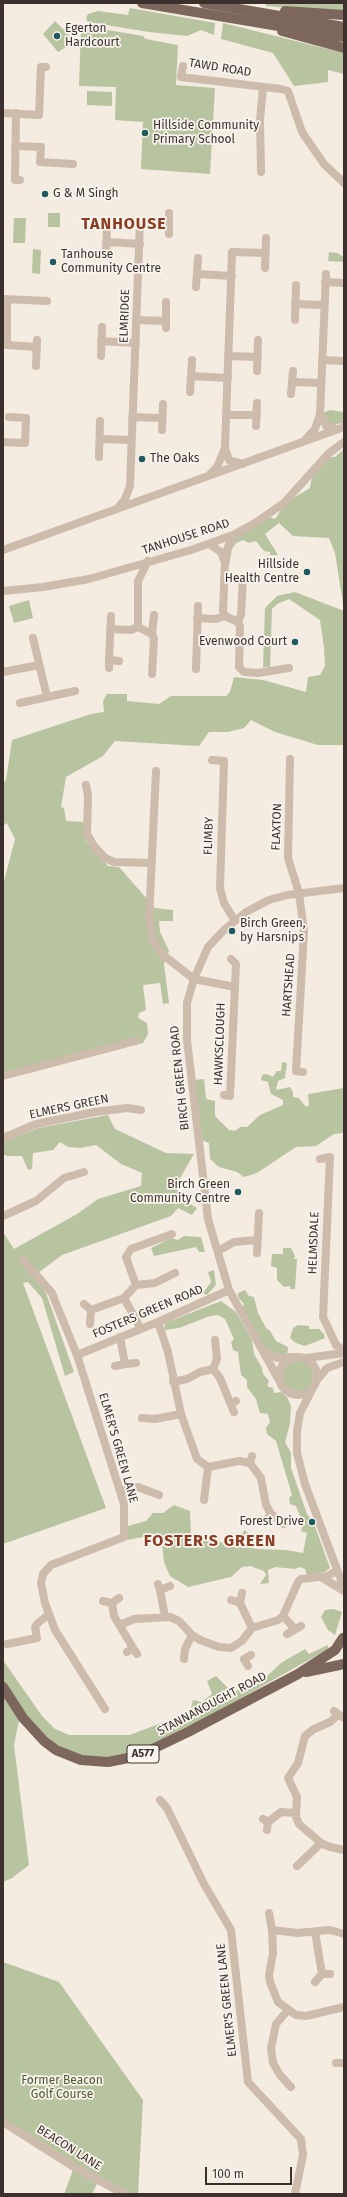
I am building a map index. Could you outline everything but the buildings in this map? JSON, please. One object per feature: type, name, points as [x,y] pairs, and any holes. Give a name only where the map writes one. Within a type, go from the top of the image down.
[{"type":"main road","points":[[142,3],[224,11],[344,28]]},
{"type":"main road","points":[[204,3],[224,11],[344,48]]},
{"type":"main road","points":[[224,11],[344,15]]},
{"type":"main road","points":[[224,11],[344,37]]},
{"type":"main road","name":"STANNANOUGHT ROAD","points":[[3,1687],[23,1718],[44,1741],[56,1750],[75,1758],[95,1762],[108,1762],[131,1758],[155,1749],[298,1674],[334,1650],[344,1640]]},
{"type":"main road","name":"STANNANOUGHT ROAD","points":[[298,1674],[344,1664]]},
{"type":"street","name":"TAWD ROAD","points":[[183,66],[182,77],[288,91],[302,132],[324,164],[344,183]]},
{"type":"street","points":[[3,112],[39,115],[41,67],[46,67]]},
{"type":"street","name":"TAWD ROAD","points":[[261,172],[260,120],[263,87]]},
{"type":"street","points":[[16,113],[15,180],[20,180]]},
{"type":"street","points":[[15,146],[41,147],[40,162],[73,164]]},
{"type":"street","points":[[169,213],[169,234]]},
{"type":"street","name":"ELMRIDGE","points":[[118,508],[125,499],[130,486],[140,221],[169,222]]},
{"type":"street","points":[[106,255],[107,225]]},
{"type":"street","points":[[265,268],[266,238]]},
{"type":"street","points":[[106,242],[140,244]]},
{"type":"street","points":[[210,475],[217,467],[225,448],[232,252],[266,253]]},
{"type":"street","points":[[196,287],[198,258]]},
{"type":"street","points":[[197,274],[232,276]]},
{"type":"street","points":[[304,442],[315,430],[320,414],[326,278],[344,283]]},
{"type":"street","points":[[295,320],[296,285]]},
{"type":"street","points":[[36,366],[37,343],[7,345],[5,300],[47,301]]},
{"type":"street","points":[[136,320],[166,324],[166,302]]},
{"type":"street","points":[[295,304],[324,305]]},
{"type":"street","name":"ELMRIDGE","points":[[101,356],[102,327]]},
{"type":"street","points":[[257,371],[258,340]]},
{"type":"street","points":[[101,342],[136,343]]},
{"type":"street","points":[[229,356],[258,357]]},
{"type":"street","points":[[190,392],[192,360]]},
{"type":"street","points":[[322,360],[344,361]]},
{"type":"street","points":[[292,394],[293,371]]},
{"type":"street","points":[[191,376],[228,378]]},
{"type":"street","points":[[292,382],[321,383]]},
{"type":"street","points":[[256,426],[257,403]]},
{"type":"street","points":[[162,430],[163,404]]},
{"type":"street","points":[[320,414],[327,427],[341,428]]},
{"type":"street","points":[[226,415],[257,415]]},
{"type":"street","points":[[3,442],[25,443],[26,418],[9,417]]},
{"type":"street","points":[[132,417],[162,418]]},
{"type":"street","points":[[99,457],[100,421]]},
{"type":"street","points":[[3,550],[341,428]]},
{"type":"street","points":[[100,439],[131,440]]},
{"type":"street","name":"TANHOUSE ROAD","points":[[3,591],[74,582],[209,544],[233,535],[255,523],[284,502],[329,453],[344,442]]},
{"type":"street","points":[[225,448],[230,460],[243,464]]},
{"type":"street","points":[[130,486],[136,494],[149,497]]},
{"type":"street","points":[[225,616],[223,611],[226,552],[233,535]]},
{"type":"street","points":[[209,544],[221,552],[225,563]]},
{"type":"street","points":[[138,627],[138,581],[148,561]]},
{"type":"street","points":[[124,569],[134,575],[138,581]]},
{"type":"street","points":[[243,579],[241,615],[238,622],[240,627],[239,665],[242,671],[258,673],[289,668]]},
{"type":"street","points":[[196,669],[198,606]]},
{"type":"street","points":[[152,674],[154,639],[152,634],[154,615]]},
{"type":"street","points":[[111,616],[109,664],[119,661]]},
{"type":"street","points":[[198,618],[216,619],[225,616],[238,622]]},
{"type":"street","points":[[110,629],[131,630],[138,627],[152,634]]},
{"type":"street","points":[[33,638],[47,697]]},
{"type":"street","points":[[3,672],[39,665]]},
{"type":"street","points":[[20,703],[75,691]]},
{"type":"street","name":"FLAXTON","points":[[290,759],[288,858],[299,893]]},
{"type":"street","name":"FLIMBY","points":[[212,760],[224,761],[220,888],[224,904],[235,921]]},
{"type":"street","points":[[156,771],[149,919],[153,940],[163,955],[194,979]]},
{"type":"street","points":[[86,785],[88,796],[87,834],[94,846],[105,858],[114,862],[152,863]]},
{"type":"street","name":"BIRCH GREEN ROAD","points":[[280,1382],[229,1290],[208,1219],[187,1040],[187,1003],[194,979],[208,947],[235,921],[253,908],[278,897],[344,888]]},
{"type":"street","name":"HARTSHEAD","points":[[299,893],[304,932],[296,1072],[304,1072]]},
{"type":"street","name":"HAWKSCLOUGH","points":[[224,1095],[230,1096],[236,964],[231,959]]},
{"type":"street","name":"HAWKSCLOUGH","points":[[194,979],[235,987]]},
{"type":"street","points":[[3,1076],[136,1041]]},
{"type":"street","name":"ELMERS GREEN","points":[[3,1138],[36,1124],[80,1115],[127,1108],[141,1110]]},
{"type":"street","name":"HELMSDALE","points":[[320,1159],[330,1157],[323,1317],[336,1345],[344,1352]]},
{"type":"street","points":[[3,1216],[36,1201],[64,1178],[84,1172]]},
{"type":"street","points":[[257,1253],[259,1213]]},
{"type":"street","points":[[136,1286],[126,1257],[131,1249],[172,1234]]},
{"type":"street","points":[[218,1251],[234,1242],[258,1240]]},
{"type":"street","name":"ELMER'S GREEN LANE","points":[[23,1260],[52,1293],[77,1355],[124,1504],[124,1537],[51,1565],[45,1570],[41,1578],[41,1591],[48,1614],[59,1636],[105,1709]]},
{"type":"street","points":[[91,1310],[124,1298],[136,1286],[155,1283],[175,1274]]},
{"type":"street","name":"FOSTERS GREEN ROAD","points":[[77,1355],[158,1322],[229,1290]]},
{"type":"street","points":[[124,1298],[141,1328]]},
{"type":"street","points":[[84,1304],[91,1310]]},
{"type":"street","points":[[90,1324],[91,1310]]},
{"type":"street","points":[[158,1322],[168,1352],[173,1382],[181,1414],[197,1459],[208,1467],[251,1460],[261,1478],[269,1516],[284,1524]]},
{"type":"street","points":[[120,1337],[125,1364]]},
{"type":"street","points":[[327,1357],[332,1350],[333,1339]]},
{"type":"street","points":[[213,1369],[217,1359],[215,1340]]},
{"type":"street","points":[[264,1351],[277,1358],[327,1357],[344,1352]]},
{"type":"street","points":[[292,1357],[282,1365],[280,1370],[280,1382],[288,1392],[294,1395],[300,1395],[312,1390]]},
{"type":"street","points":[[306,1358],[315,1366],[318,1379]]},
{"type":"street","points":[[344,1362],[327,1368],[318,1379],[300,1413],[296,1440],[300,1467],[344,1588]]},
{"type":"street","points":[[115,1366],[136,1363]]},
{"type":"street","points":[[173,1382],[187,1379],[200,1372],[213,1369]]},
{"type":"street","points":[[213,1369],[220,1378],[234,1406]]},
{"type":"street","points":[[294,1395],[297,1399],[300,1413]]},
{"type":"street","points":[[142,1418],[155,1418],[181,1414]]},
{"type":"street","points":[[203,1501],[208,1467]]},
{"type":"street","points":[[120,1491],[138,1487],[159,1495]]},
{"type":"street","points":[[120,1624],[134,1619],[165,1617],[179,1621],[192,1635],[219,1647],[231,1648],[237,1645],[252,1628],[278,1620],[283,1616],[298,1582],[306,1577],[321,1577],[337,1570]]},
{"type":"street","points":[[321,1577],[344,1591]]},
{"type":"street","points":[[165,1617],[159,1587],[170,1586]]},
{"type":"street","points":[[242,1592],[240,1603],[252,1628]]},
{"type":"street","points":[[103,1601],[112,1603],[119,1598]]},
{"type":"street","points":[[231,1600],[240,1603]]},
{"type":"street","points":[[112,1603],[114,1616],[120,1624],[132,1652]]},
{"type":"street","points":[[8,1644],[37,1638],[36,1627],[38,1622],[48,1614]]},
{"type":"street","points":[[283,1616],[294,1629]]},
{"type":"street","points":[[182,1662],[185,1649],[192,1635]]},
{"type":"street","points":[[237,1645],[248,1660]]},
{"type":"street","points":[[339,1715],[330,1722],[314,1729],[305,1736],[298,1763],[284,1778],[297,1797],[297,1820],[302,1828],[321,1843],[330,1847],[344,1850]]},
{"type":"street","name":"ELMER'S GREEN LANE","points":[[160,1800],[167,1808],[204,1884],[231,1930],[248,2082],[302,2139],[303,2155],[295,2194]]},
{"type":"street","points":[[267,1830],[266,1820],[281,1812],[296,1813]]},
{"type":"street","points":[[297,1866],[321,1843]]},
{"type":"street","points":[[269,1913],[272,1930],[273,1953],[269,1975],[270,1982],[278,2002],[296,2015],[306,2016],[344,2007]]},
{"type":"street","points":[[272,1930],[298,1933],[330,1930],[344,1934]]},
{"type":"street","points":[[315,1932],[326,1974],[315,1982]]},
{"type":"street","points":[[288,2010],[276,2024],[271,2048],[273,2062],[280,2075],[291,2087]]},
{"type":"street","name":"BEACON LANE","points":[[3,2122],[74,2167],[124,2194]]},
{"type":"green space","points":[[266,3],[344,3],[344,13],[266,6]]},
{"type":"green space","points":[[130,8],[215,23],[214,35],[201,30],[187,36],[149,32],[88,22],[86,18],[88,14],[98,11],[128,15]]},
{"type":"green space","name":"Egerton Hardcourt","points":[[55,21],[73,39],[68,46],[58,52],[43,34]]},
{"type":"green space","points":[[223,23],[344,53],[344,74],[328,70],[328,82],[294,86],[273,53],[221,39]]},
{"type":"green space","name":"Hillside Community Primary School","points":[[84,26],[143,36],[146,39],[178,45],[176,85],[215,88],[210,174],[141,169],[143,122],[115,120],[116,87],[79,86],[81,27]]},
{"type":"green space","points":[[87,91],[112,92],[112,106],[87,105]]},
{"type":"green space","points":[[48,213],[60,213],[60,227],[48,227]]},
{"type":"green space","points":[[14,218],[26,218],[25,243],[13,243]]},
{"type":"green space","points":[[33,249],[41,250],[40,274],[32,273]]},
{"type":"green space","points":[[329,252],[337,253],[344,257],[344,262],[328,261]]},
{"type":"green space","points":[[330,410],[344,412],[344,423],[330,425],[323,413]]},
{"type":"green space","points":[[344,449],[344,610],[335,553],[329,538],[293,536],[279,523],[265,534],[278,555],[270,555],[270,552],[264,551],[256,541],[249,543],[243,540],[236,543],[232,549],[229,566],[222,565],[233,536],[270,517],[274,519],[277,517],[280,511],[292,499],[310,488],[312,476],[330,457],[335,457]]},
{"type":"green space","points":[[295,592],[344,611],[344,745],[318,745],[275,732],[251,720],[244,728],[228,732],[209,732],[199,746],[115,741],[103,756],[66,777],[61,807],[64,808],[66,821],[84,822],[86,841],[108,866],[119,867],[155,908],[173,910],[173,921],[159,921],[160,932],[169,951],[164,964],[169,1003],[163,1004],[160,983],[143,985],[146,1010],[139,1013],[138,1018],[147,1023],[148,1034],[143,1043],[3,1075],[3,885],[15,839],[7,823],[3,826],[3,783],[6,780],[12,740],[91,714],[104,712],[103,701],[107,694],[127,694],[127,701],[159,704],[171,696],[226,696],[230,692],[234,677],[263,680],[306,692],[308,677],[320,675],[325,666],[320,620],[289,599],[277,604],[272,609],[270,667],[263,667],[265,608],[277,596]]},
{"type":"green space","points":[[29,600],[33,618],[14,623],[9,606]]},
{"type":"green space","points":[[282,1062],[287,1063],[285,1078],[278,1081],[276,1090],[290,1087],[293,1092],[293,1097],[299,1098],[306,1107],[309,1105],[308,1094],[344,1088],[344,1133],[334,1134],[316,1146],[296,1147],[257,1173],[244,1177],[237,1172],[219,1167],[210,1159],[209,1143],[201,1140],[194,1080],[204,1079],[206,1099],[215,1101],[215,1116],[229,1130],[235,1131],[240,1127],[247,1127],[260,1115],[283,1105],[283,1100],[271,1094],[268,1082],[261,1080],[262,1075],[267,1074],[273,1077],[277,1071],[281,1071]]},
{"type":"green space","points":[[108,1115],[115,1129],[166,1153],[194,1154],[176,1185],[181,1199],[197,1208],[192,1215],[178,1208],[171,1216],[62,1255],[38,1273],[36,1279],[46,1293],[74,1372],[65,1376],[42,1298],[28,1282],[23,1283],[106,1508],[3,1544],[3,1232],[14,1249],[77,1214],[98,1199],[141,1186],[142,1173],[121,1164],[96,1145],[80,1148],[68,1147],[60,1142],[53,1150],[33,1153],[32,1169],[28,1170],[22,1156],[7,1156],[3,1154],[3,1142],[38,1128]]},
{"type":"green space","points":[[184,1236],[201,1237],[205,1252],[199,1252],[196,1247],[154,1256],[151,1248],[171,1238],[178,1240]]},
{"type":"green space","points":[[283,1248],[291,1248],[295,1256],[294,1259],[297,1259],[295,1289],[290,1289],[290,1286],[284,1287],[277,1280],[277,1268],[271,1266],[272,1254],[283,1254]]},
{"type":"green space","points":[[214,1270],[216,1285],[207,1295],[203,1293],[211,1282],[208,1272]]},
{"type":"green space","points":[[245,1290],[249,1296],[254,1297],[258,1313],[266,1328],[270,1331],[276,1341],[288,1347],[287,1356],[280,1356],[265,1350],[242,1308],[244,1304],[238,1297],[238,1293]]},
{"type":"green space","points":[[221,1301],[236,1312],[252,1340],[254,1354],[262,1368],[263,1374],[269,1381],[267,1386],[273,1388],[274,1393],[281,1392],[287,1397],[291,1406],[290,1424],[285,1442],[291,1453],[291,1468],[307,1514],[313,1521],[330,1568],[325,1572],[307,1575],[305,1569],[299,1567],[295,1569],[275,1567],[268,1570],[269,1583],[260,1584],[266,1575],[264,1571],[250,1566],[242,1567],[231,1577],[188,1587],[170,1576],[164,1562],[161,1536],[154,1535],[127,1540],[125,1533],[128,1526],[146,1521],[153,1513],[163,1513],[174,1505],[190,1511],[191,1538],[231,1544],[245,1530],[248,1533],[239,1543],[256,1549],[286,1550],[303,1553],[307,1533],[301,1531],[303,1524],[296,1506],[290,1504],[289,1498],[292,1495],[276,1441],[267,1434],[266,1428],[270,1422],[268,1414],[260,1413],[256,1399],[247,1387],[247,1380],[241,1375],[238,1352],[233,1350],[231,1342],[234,1339],[225,1319],[218,1315],[210,1316],[179,1328],[164,1330],[165,1323]]},
{"type":"green space","points":[[298,1325],[309,1326],[309,1329],[319,1329],[324,1334],[325,1338],[305,1346],[296,1343],[290,1338],[293,1328]]},
{"type":"green space","points":[[294,1360],[300,1360],[310,1367],[313,1376],[312,1382],[306,1389],[300,1392],[294,1392],[284,1385],[281,1379],[281,1373],[288,1363]]},
{"type":"green space","points":[[334,1609],[342,1612],[335,1635],[328,1630],[321,1617],[325,1610]]},
{"type":"green space","points":[[328,1645],[328,1649],[197,1723],[126,1757],[90,1759],[44,1739],[3,1684],[3,1660],[42,1716],[55,1729],[69,1735],[130,1735],[190,1712],[193,1700],[202,1702],[212,1694],[207,1681],[216,1676],[232,1692],[247,1688],[266,1677],[281,1663],[305,1649],[309,1654]]},
{"type":"green space","points":[[3,1695],[19,1720],[14,1745],[29,1865],[12,1878],[3,1882]]},
{"type":"green space","name":"Former Beacon Golf Course","points":[[3,1962],[59,1982],[143,2100],[138,2194],[124,2194],[3,2122]]},
{"type":"green space","points":[[73,2170],[97,2184],[92,2194],[64,2194]]},
{"type":"place","name":"Egerton Hardcourt","points":[[57,36]]},
{"type":"place","name":"Hillside Community Primary School","points":[[145,133]]},
{"type":"place","name":"G & M Singh","points":[[45,194]]},
{"type":"place","name":"Tanhouse Community Centre","points":[[53,262]]},
{"type":"place","name":"The Oaks","points":[[142,459]]},
{"type":"place","name":"Hillside Health Centre","points":[[307,572]]},
{"type":"place","name":"Evenwood Court","points":[[295,642]]},
{"type":"place","name":"Birch Green, by Harsnips","points":[[232,931]]},
{"type":"place","name":"Birch Green Community Centre","points":[[238,1192]]},
{"type":"place","name":"Forest Drive","points":[[312,1522]]},
{"type":"district","name":"TANHOUSE","points":[[124,225]]},
{"type":"district","name":"FOSTER'S GREEN","points":[[210,1542]]}]
